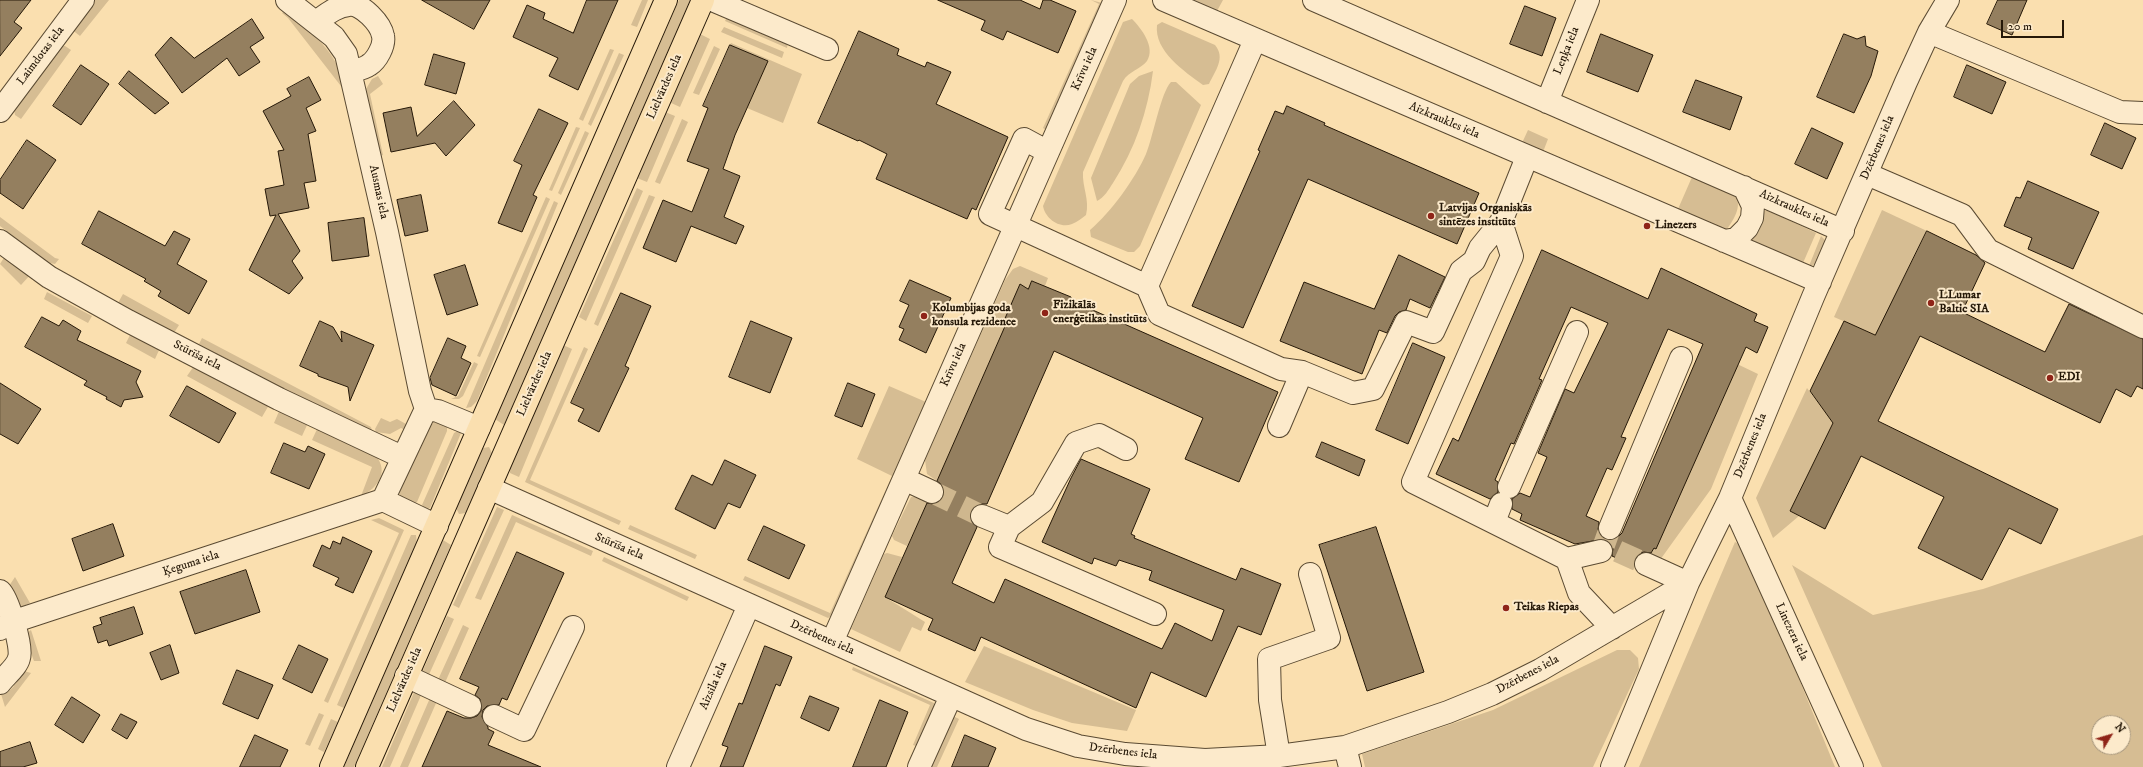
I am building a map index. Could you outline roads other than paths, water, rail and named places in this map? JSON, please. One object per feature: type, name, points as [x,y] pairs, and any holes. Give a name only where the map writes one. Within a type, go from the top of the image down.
[{"type":"main road","points":[[331,767],[666,0]]},
{"type":"main road","name":"Lielvārdes iela","points":[[366,767],[703,0]]},
{"type":"main road","points":[[479,428],[510,442]]},
{"type":"main road","points":[[437,526],[466,539]]},
{"type":"street","name":"Laimdotas iela","points":[[0,111],[82,0]]},
{"type":"street","name":"Ausmas iela","points":[[287,0],[334,37],[346,54],[352,71],[420,391],[426,410]]},
{"type":"street","points":[[712,0],[827,49]]},
{"type":"street","name":"Krīvu iela","points":[[832,642],[1115,0]]},
{"type":"street","name":"Aizkraukles iela","points":[[1164,0],[1820,282]]},
{"type":"street","name":"Aizkraukles iela","points":[[1314,0],[1843,231]]},
{"type":"street","name":"Leņķa iela","points":[[1547,102],[1588,0]]},
{"type":"street","name":"Dzērbenes iela","points":[[749,605],[1026,729],[1078,746],[1125,754],[1205,760],[1279,756],[1347,757],[1492,694],[1540,670],[1688,583],[1730,498],[1820,282],[1929,32],[1948,0]]},
{"type":"street","points":[[316,22],[337,7],[350,4],[362,9],[378,23],[383,37],[379,54],[369,65],[352,71]]},
{"type":"street","points":[[1929,32],[2120,112],[2143,113]]},
{"type":"street","points":[[1147,286],[1256,40]]},
{"type":"street","points":[[1048,152],[1024,139],[990,214],[1147,286],[1159,314],[1281,370],[1302,372],[1353,393],[1373,389],[1406,322],[1433,332],[1461,271],[1474,261],[1480,248],[1501,222],[1527,157]]},
{"type":"street","points":[[1867,174],[1962,215],[1988,250],[2143,327]]},
{"type":"street","name":"Aizkraukles iela","points":[[1724,241],[1736,238],[1747,228],[1752,218],[1753,206],[1744,187]]},
{"type":"street","points":[[1501,222],[1512,256],[1413,482],[1501,505],[1567,559],[1579,593],[1612,628]]},
{"type":"street","name":"Stūrīša iela","points":[[0,241],[49,277],[128,321],[311,415],[402,457]]},
{"type":"street","points":[[1501,505],[1577,332]]},
{"type":"street","points":[[1610,528],[1681,358]]},
{"type":"street","points":[[1279,426],[1302,372]]},
{"type":"street","points":[[437,526],[383,500],[402,457],[426,410],[438,411],[479,428]]},
{"type":"street","points":[[1126,449],[1099,435],[1076,443],[1042,502],[1009,527],[1000,547],[1155,614]]},
{"type":"street","points":[[904,479],[932,492]]},
{"type":"street","name":"Stūrīša iela","points":[[489,488],[749,605]]},
{"type":"street","name":"Linezera iela","points":[[1730,498],[1852,767]]},
{"type":"street","name":"Ķeguma iela","points":[[6,626],[383,500]]},
{"type":"street","points":[[982,516],[1009,527]]},
{"type":"street","points":[[1567,559],[1601,551]]},
{"type":"street","points":[[1612,767],[1688,583],[1646,564]]},
{"type":"street","points":[[1279,756],[1270,700],[1269,659],[1330,638],[1310,574]]},
{"type":"street","points":[[0,591],[6,597],[6,626],[20,646],[19,659],[0,683]]},
{"type":"street","name":"Aizsila iela","points":[[678,767],[749,605]]},
{"type":"street","points":[[494,716],[524,730],[573,627]]},
{"type":"street","points":[[406,676],[470,706]]},
{"type":"street","points":[[919,767],[951,696]]},
{"type":"tunnel","points":[[932,492],[982,516]]},
{"type":"tunnel","points":[[1610,528],[1604,545],[1646,564]]},
{"type":"place","name":"Latvijas Organiskās sintēzes institūts","points":[[1431,216]]},
{"type":"place","name":"Linezers","points":[[1647,226]]},
{"type":"place","name":"LLumar Baltic SIA","points":[[1931,303]]},
{"type":"place","name":"Fizikālās enerģētikas institūts","points":[[1045,313]]},
{"type":"place","name":"Kolumbijas goda konsula rezidence","points":[[924,316]]},
{"type":"place","name":"EDI","points":[[2050,378]]},
{"type":"place","name":"Teikas Riepas","points":[[1506,608]]}]
